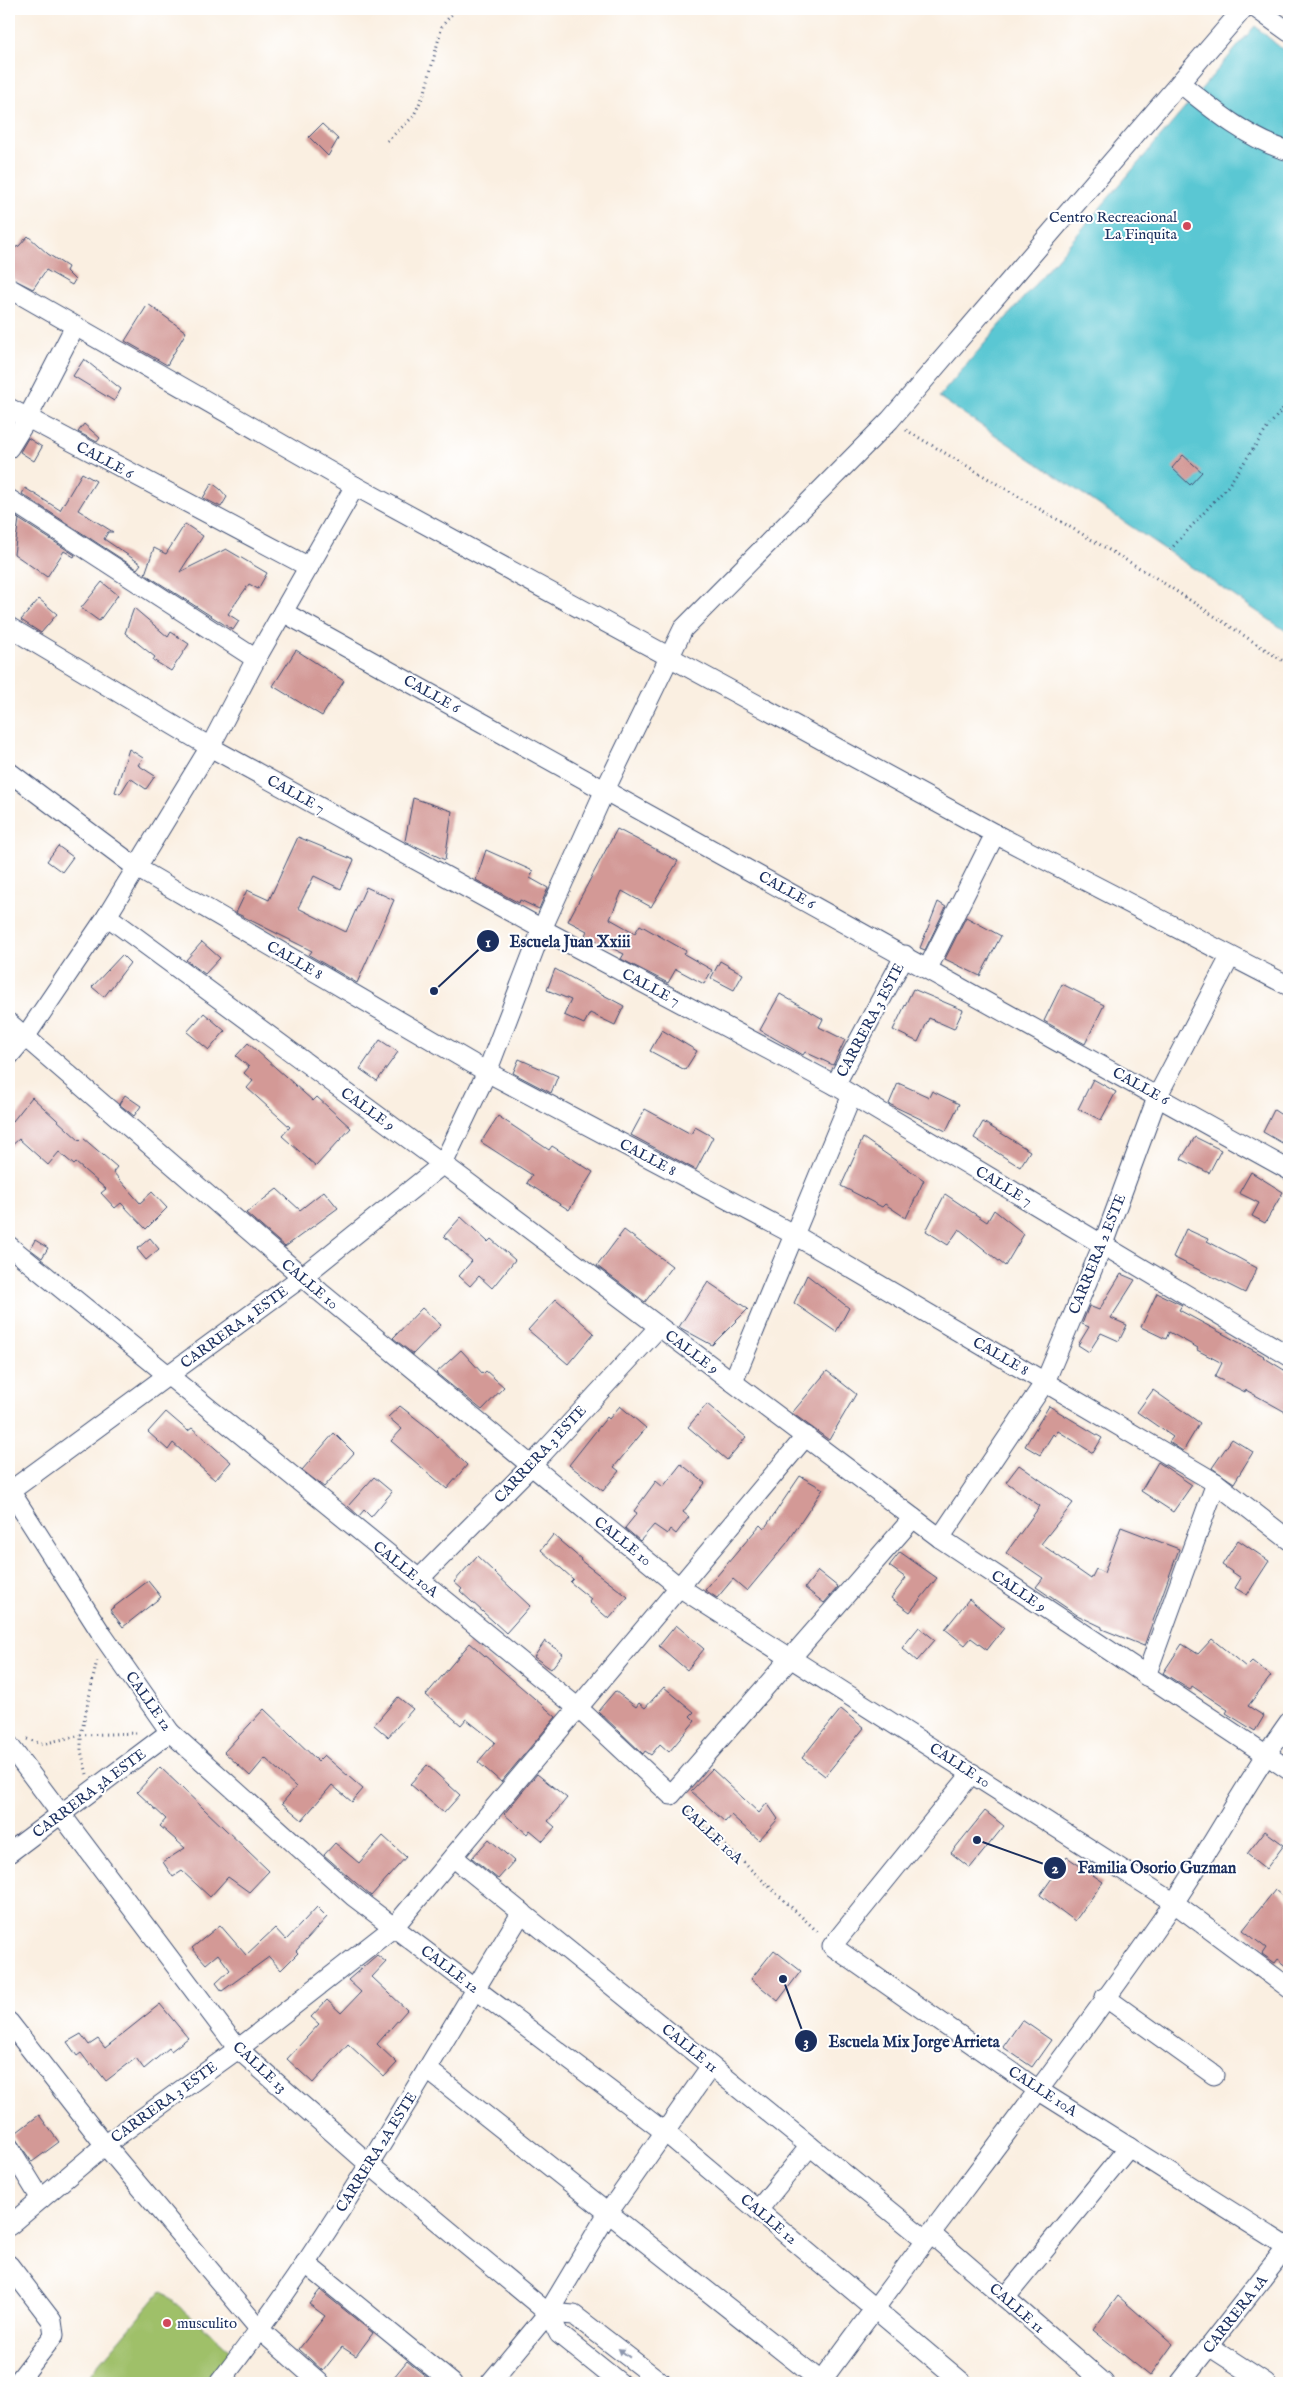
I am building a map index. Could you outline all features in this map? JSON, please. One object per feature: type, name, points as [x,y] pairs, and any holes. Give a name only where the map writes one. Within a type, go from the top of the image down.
[{"type":"street","name":"CARRERA 4 ESTE","points":[[9,1491],[302,1277],[443,1164],[487,1072],[542,929],[605,790],[669,656],[688,622],[890,420],[1242,9]]},
{"type":"street","points":[[1257,9],[1289,32]]},
{"type":"street","points":[[1180,83],[1267,144],[1289,151]]},
{"type":"street","points":[[9,288],[355,486],[995,834],[1289,986]]},
{"type":"street","points":[[9,448],[27,419],[74,326]]},
{"type":"street","name":"CALLE 6","points":[[9,408],[309,566]]},
{"type":"street","points":[[9,1056],[25,1037],[107,916],[137,868],[210,747],[256,658],[355,486]]},
{"type":"street","points":[[9,499],[256,658]]},
{"type":"street","name":"CALLE 6","points":[[283,612],[905,955],[1289,1170]]},
{"type":"street","name":"CALLE 7","points":[[9,627],[210,747],[542,929],[835,1085],[1289,1356]]},
{"type":"street","name":"CALLE 8","points":[[9,772],[137,868],[487,1072],[793,1234],[1216,1483],[1289,1540]]},
{"type":"street","points":[[928,968],[995,834]]},
{"type":"street","name":"CALLE 9","points":[[107,916],[443,1164],[940,1538],[1289,1770]]},
{"type":"street","name":"CARRERA 3 ESTE","points":[[835,1085],[905,955]]},
{"type":"street","name":"CARRERA 2 ESTE","points":[[940,1538],[1045,1382],[1103,1244],[1158,1096],[1230,957]]},
{"type":"street","name":"CALLE 10","points":[[9,1023],[302,1277],[679,1587],[1174,1902],[1289,1988]]},
{"type":"street","name":"CARRERA 3 ESTE","points":[[733,1382],[852,1095]]},
{"type":"street","name":"CALLE 10A","points":[[9,1246],[578,1708],[671,1795]]},
{"type":"street","name":"CARRERA 3 ESTE","points":[[419,1580],[531,1466],[659,1327]]},
{"type":"street","name":"CARRERA 3 ESTE","points":[[9,2226],[104,2145],[238,2049],[394,1927],[806,1436]]},
{"type":"street","points":[[1146,1676],[1216,1483]]},
{"type":"street","name":"CALLE 12","points":[[9,1491],[103,1636],[170,1732],[354,1897],[666,2133],[963,2383]]},
{"type":"street","points":[[671,1795],[913,1518]]},
{"type":"street","points":[[427,2069],[821,2383],[874,2308],[1038,2090],[1174,1902],[1265,1755],[1289,1722]]},
{"type":"street","name":"CARRERA 3A ESTE","points":[[9,1853],[170,1732]]},
{"type":"street","name":"CALLE 13","points":[[17,1742],[61,1814],[238,2049],[370,2165],[548,2313],[559,2334],[620,2383]]},
{"type":"street","points":[[832,1946],[972,1773]]},
{"type":"street","name":"CALLE 11","points":[[453,1856],[810,2146],[928,2236],[1005,2298],[1104,2383]]},
{"type":"street","name":"CARRERA 2A ESTE","points":[[219,2383],[260,2330],[370,2165],[522,1912]]},
{"type":"street","name":"CALLE 10A","points":[[832,1946],[1038,2090],[1289,2246]]},
{"type":"street","points":[[1105,1997],[1214,2075]]},
{"type":"street","points":[[9,2022],[104,2145],[260,2330],[320,2383]]},
{"type":"street","points":[[490,2383],[548,2313],[608,2213],[666,2133],[711,2066]]},
{"type":"street","points":[[758,2210],[810,2146]]},
{"type":"street","points":[[9,2147],[41,2199]]},
{"type":"street","points":[[1005,2298],[1129,2147]]},
{"type":"street","name":"CARRERA 1A","points":[[1180,2383],[1289,2246]]},
{"type":"street","points":[[305,2263],[452,2383]]},
{"type":"street","points":[[9,2264],[52,2322],[54,2335],[17,2383]]},
{"type":"street","points":[[548,2313],[574,2315],[662,2383]]},
{"type":"street","points":[[1209,2346],[1266,2383]]},
{"type":"path","points":[[387,141],[413,117],[425,92],[442,26],[456,9]]},
{"type":"path","points":[[1170,550],[1228,486],[1268,427],[1289,401]]},
{"type":"path","points":[[890,420],[1153,576],[1289,665]]},
{"type":"path","points":[[91,1791],[81,1751],[81,1736],[103,1636]]},
{"type":"path","points":[[17,1742],[42,1744],[81,1736],[140,1733]]},
{"type":"path","name":"CALLE 10A","points":[[671,1795],[832,1946]]},
{"type":"green space","name":"musculito","points":[[161,2291],[237,2356],[214,2383],[83,2383]]},
{"type":"water","name":"Centro Recreacional La Finquita","points":[[1255,26],[1289,55],[1289,633],[939,397]]},
{"type":"building","points":[[322,124],[338,139],[328,156],[309,137]]},
{"type":"building","points":[[28,236],[48,254],[68,267],[66,271],[75,280],[72,285],[46,270],[33,289],[9,277],[9,250],[19,246]]},
{"type":"building","points":[[148,304],[186,332],[167,365],[125,341]]},
{"type":"building","points":[[84,359],[121,389],[114,401],[73,376]]},
{"type":"building","points":[[84,424],[100,438],[97,442],[78,432]]},
{"type":"building","points":[[28,438],[42,447],[34,461],[20,452]]},
{"type":"building","points":[[1183,455],[1202,472],[1190,485],[1172,468]]},
{"type":"building","points":[[82,473],[96,481],[78,510],[113,532],[108,532],[104,539],[141,564],[137,569],[22,494],[25,488],[60,510]]},
{"type":"building","points":[[212,483],[227,497],[221,507],[203,498]]},
{"type":"building","points":[[19,519],[75,555],[74,557],[64,551],[47,577],[14,554]]},
{"type":"building","points":[[185,524],[203,536],[180,572],[226,549],[267,573],[258,589],[249,584],[228,614],[239,621],[233,630],[145,574],[154,548],[166,554]]},
{"type":"building","points":[[102,582],[118,595],[99,621],[81,608]]},
{"type":"building","points":[[39,599],[57,614],[41,633],[21,620]]},
{"type":"building","points":[[134,608],[168,637],[171,632],[189,644],[171,671],[153,660],[155,657],[125,633]]},
{"type":"building","points":[[296,650],[344,681],[322,716],[273,686]]},
{"type":"building","points":[[129,749],[143,758],[138,765],[155,776],[146,789],[130,778],[120,794],[115,792]]},
{"type":"building","points":[[413,798],[452,811],[445,860],[405,841]]},
{"type":"building","points":[[617,829],[678,861],[651,907],[622,891],[610,919],[635,933],[640,925],[686,951],[684,954],[712,970],[704,984],[676,969],[668,983],[621,959],[624,954],[585,935],[587,931],[568,921]]},
{"type":"building","points":[[298,837],[354,860],[341,889],[314,876],[298,908],[346,932],[366,887],[394,900],[357,983],[309,955],[312,951],[236,913],[247,890],[269,900]]},
{"type":"building","points":[[58,846],[73,857],[62,872],[47,861]]},
{"type":"building","points":[[486,850],[533,871],[530,878],[548,888],[539,909],[520,900],[519,903],[476,880]]},
{"type":"building","points":[[938,902],[946,907],[925,950],[920,948]]},
{"type":"building","points":[[966,917],[1001,936],[980,976],[945,959]]},
{"type":"building","points":[[202,942],[220,958],[205,974],[186,960]]},
{"type":"building","points":[[122,955],[130,963],[104,997],[92,987]]},
{"type":"building","points":[[720,961],[743,974],[734,990],[711,978]]},
{"type":"building","points":[[555,969],[624,1006],[615,1025],[590,1013],[584,1024],[564,1015],[571,1000],[547,990]]},
{"type":"building","points":[[1062,984],[1104,1005],[1085,1044],[1044,1021]]},
{"type":"building","points":[[913,989],[963,1010],[954,1029],[929,1018],[918,1042],[893,1030]]},
{"type":"building","points":[[780,994],[823,1019],[819,1027],[845,1040],[833,1065],[805,1052],[803,1055],[760,1030]]},
{"type":"building","points":[[204,1013],[225,1031],[209,1050],[187,1032]]},
{"type":"building","points":[[662,1030],[697,1051],[685,1070],[650,1051]]},
{"type":"building","points":[[380,1040],[398,1052],[377,1081],[360,1069]]},
{"type":"building","points":[[248,1043],[313,1101],[317,1097],[351,1128],[316,1166],[282,1136],[290,1127],[247,1088],[253,1081],[244,1073],[249,1067],[236,1056]]},
{"type":"building","points":[[519,1059],[558,1076],[551,1093],[513,1073]]},
{"type":"building","points":[[1093,1079],[1116,1092],[1101,1120],[1078,1109]]},
{"type":"building","points":[[898,1083],[929,1097],[932,1091],[959,1104],[946,1131],[889,1104]]},
{"type":"building","points":[[125,1095],[141,1106],[134,1116],[119,1104]]},
{"type":"building","points":[[32,1097],[80,1141],[83,1138],[117,1167],[113,1172],[140,1203],[152,1192],[167,1208],[146,1229],[121,1203],[115,1208],[101,1193],[106,1189],[76,1163],[74,1165],[59,1152],[48,1165],[19,1139],[9,1148],[9,1126]]},
{"type":"building","points":[[645,1109],[691,1134],[695,1127],[713,1137],[696,1170],[631,1135]]},
{"type":"building","points":[[1274,1110],[1289,1120],[1289,1135],[1284,1144],[1263,1132]]},
{"type":"building","points":[[498,1116],[549,1150],[552,1146],[593,1172],[569,1210],[527,1183],[532,1175],[481,1142]]},
{"type":"building","points":[[983,1122],[1030,1151],[1020,1167],[974,1138]]},
{"type":"building","points":[[1195,1137],[1221,1150],[1209,1173],[1181,1159]]},
{"type":"building","points":[[863,1138],[924,1180],[906,1218],[885,1204],[882,1207],[841,1186]]},
{"type":"building","points":[[1251,1172],[1283,1192],[1265,1223],[1252,1216],[1259,1203],[1239,1193]]},
{"type":"building","points":[[277,1189],[300,1210],[324,1191],[338,1208],[285,1247],[246,1213]]},
{"type":"building","points":[[945,1194],[987,1222],[994,1210],[1024,1234],[1005,1266],[959,1229],[948,1245],[926,1231]]},
{"type":"building","points":[[461,1217],[488,1242],[491,1239],[515,1260],[492,1288],[479,1276],[470,1286],[459,1276],[472,1261],[444,1236]]},
{"type":"building","points":[[1186,1229],[1208,1239],[1207,1241],[1257,1268],[1245,1293],[1173,1257]]},
{"type":"building","points":[[624,1230],[672,1266],[645,1302],[597,1266]]},
{"type":"building","points":[[150,1238],[159,1249],[146,1260],[137,1249]]},
{"type":"building","points":[[35,1240],[48,1248],[42,1258],[30,1249]]},
{"type":"building","points":[[1121,1274],[1135,1280],[1111,1318],[1127,1325],[1119,1341],[1101,1333],[1089,1352],[1078,1345],[1089,1327],[1082,1324],[1089,1306],[1099,1310]]},
{"type":"building","points":[[807,1275],[849,1308],[836,1332],[794,1303]]},
{"type":"building","points":[[708,1282],[748,1309],[712,1345],[679,1327]]},
{"type":"building","points":[[1157,1293],[1182,1305],[1179,1310],[1264,1356],[1289,1373],[1289,1414],[1246,1390],[1245,1392],[1215,1377],[1222,1363],[1197,1350],[1198,1348],[1169,1332],[1166,1339],[1141,1327]]},
{"type":"building","points":[[556,1299],[594,1333],[568,1364],[528,1330]]},
{"type":"building","points":[[422,1308],[441,1325],[413,1354],[393,1338]]},
{"type":"building","points":[[461,1350],[483,1374],[486,1371],[504,1387],[482,1410],[436,1373]]},
{"type":"building","points":[[827,1371],[856,1394],[829,1440],[792,1413]]},
{"type":"building","points":[[1153,1390],[1200,1423],[1183,1451],[1169,1442],[1173,1437],[1137,1412]]},
{"type":"building","points":[[707,1404],[746,1437],[727,1460],[688,1427]]},
{"type":"building","points":[[400,1406],[432,1431],[467,1465],[447,1489],[391,1441],[402,1429],[388,1417]]},
{"type":"building","points":[[620,1406],[646,1428],[614,1467],[619,1471],[603,1491],[569,1465],[607,1417],[609,1419]]},
{"type":"building","points":[[1049,1406],[1102,1438],[1093,1453],[1058,1431],[1055,1436],[1053,1434],[1040,1455],[1025,1446]]},
{"type":"building","points":[[166,1412],[188,1431],[192,1428],[231,1462],[215,1480],[173,1443],[168,1450],[148,1432]]},
{"type":"building","points":[[334,1433],[354,1453],[324,1487],[302,1470]]},
{"type":"building","points":[[1232,1439],[1253,1452],[1234,1483],[1212,1468]]},
{"type":"building","points":[[1158,1462],[1192,1485],[1173,1512],[1141,1491]]},
{"type":"building","points":[[681,1464],[705,1483],[683,1512],[689,1517],[676,1534],[670,1529],[667,1534],[654,1525],[640,1541],[625,1528],[637,1513],[634,1511],[656,1481],[663,1487]]},
{"type":"building","points":[[1019,1465],[1073,1503],[1041,1544],[1091,1579],[1096,1569],[1104,1573],[1121,1527],[1179,1549],[1144,1646],[1102,1629],[1102,1627],[1077,1615],[1036,1587],[1043,1578],[1006,1553],[1040,1506],[1006,1482]]},
{"type":"building","points":[[800,1476],[823,1489],[787,1543],[747,1591],[733,1579],[717,1598],[705,1590],[760,1525],[764,1529]]},
{"type":"building","points":[[374,1477],[392,1492],[371,1517],[364,1510],[359,1516],[348,1506]]},
{"type":"building","points":[[553,1535],[580,1560],[628,1597],[609,1619],[589,1602],[591,1599],[570,1582],[573,1579],[541,1550]]},
{"type":"building","points":[[1238,1540],[1269,1561],[1247,1595],[1235,1588],[1241,1578],[1222,1565]]},
{"type":"building","points":[[900,1552],[937,1578],[910,1612],[891,1598],[906,1578],[889,1566]]},
{"type":"building","points":[[477,1556],[530,1606],[506,1633],[460,1591],[462,1589],[454,1582]]},
{"type":"building","points":[[818,1571],[838,1587],[824,1603],[805,1588]]},
{"type":"building","points":[[148,1581],[161,1597],[123,1627],[110,1610]]},
{"type":"building","points":[[969,1599],[1004,1628],[987,1650],[971,1638],[965,1645],[945,1629]]},
{"type":"building","points":[[676,1625],[704,1649],[687,1670],[659,1646]]},
{"type":"building","points":[[919,1627],[935,1640],[917,1661],[902,1648]]},
{"type":"building","points":[[1212,1639],[1246,1667],[1252,1661],[1271,1676],[1248,1706],[1264,1716],[1255,1731],[1226,1713],[1228,1710],[1192,1686],[1190,1690],[1163,1673],[1182,1644],[1198,1654]]},
{"type":"building","points":[[545,1641],[563,1654],[551,1669],[534,1657]]},
{"type":"building","points":[[470,1643],[556,1717],[501,1782],[478,1762],[495,1742],[466,1719],[461,1725],[426,1695]]},
{"type":"building","points":[[664,1687],[694,1712],[690,1716],[695,1721],[669,1752],[660,1744],[651,1755],[645,1751],[643,1754],[598,1711],[615,1691],[636,1707],[639,1703],[645,1708]]},
{"type":"building","points":[[398,1697],[413,1709],[388,1737],[374,1725]]},
{"type":"building","points":[[264,1709],[318,1761],[324,1755],[363,1789],[352,1802],[332,1785],[302,1820],[282,1803],[296,1787],[265,1758],[250,1776],[224,1752]]},
{"type":"building","points":[[841,1709],[864,1728],[825,1776],[802,1758]]},
{"type":"building","points":[[427,1765],[460,1795],[444,1813],[410,1784]]},
{"type":"building","points":[[160,1767],[269,1871],[249,1892],[228,1877],[210,1897],[182,1871],[173,1877],[163,1862],[185,1848],[160,1826],[166,1819],[137,1792]]},
{"type":"building","points":[[712,1769],[759,1813],[767,1803],[778,1819],[759,1840],[731,1815],[725,1822],[691,1791]]},
{"type":"building","points":[[537,1774],[567,1798],[548,1821],[555,1827],[543,1841],[530,1830],[527,1834],[504,1814]]},
{"type":"building","points":[[985,1811],[1004,1826],[970,1868],[951,1853]]},
{"type":"building","points":[[1265,1831],[1284,1845],[1266,1869],[1247,1854]]},
{"type":"building","points":[[383,1836],[406,1857],[371,1896],[324,1855],[335,1843],[359,1863]]},
{"type":"building","points":[[489,1839],[514,1861],[498,1879],[472,1858]]},
{"type":"building","points":[[1067,1857],[1103,1882],[1075,1921],[1040,1895]]},
{"type":"building","points":[[1275,1890],[1289,1902],[1289,1968],[1278,1959],[1275,1963],[1262,1954],[1266,1948],[1243,1930]]},
{"type":"building","points":[[317,1907],[327,1917],[296,1951],[298,1953],[281,1970],[269,1957],[222,1991],[216,1983],[230,1970],[218,1954],[206,1964],[192,1948],[220,1925],[246,1955],[275,1928],[286,1940]]},
{"type":"building","points":[[774,1950],[801,1971],[778,2001],[751,1979]]},
{"type":"building","points":[[377,1955],[386,1962],[372,1977],[407,2010],[377,2044],[397,2063],[384,2077],[348,2044],[313,2083],[287,2059],[319,2024],[311,2017],[327,2000],[341,2013],[361,1992],[348,1980]]},
{"type":"building","points":[[160,2004],[188,2038],[171,2051],[169,2048],[144,2069],[136,2058],[106,2081],[92,2063],[90,2065],[81,2053],[77,2056],[67,2042],[81,2034],[89,2045],[98,2039],[105,2048]]},
{"type":"building","points":[[1022,2020],[1051,2040],[1032,2067],[1003,2047]]},
{"type":"building","points":[[39,2115],[59,2142],[32,2162],[13,2135]]},
{"type":"building","points":[[320,2290],[373,2333],[356,2356],[342,2347],[323,2371],[299,2349],[325,2316],[309,2304]]},
{"type":"building","points":[[1118,2296],[1173,2344],[1150,2376],[1093,2330]]},
{"type":"building","points":[[407,2361],[428,2378],[424,2383],[389,2383]]},
{"type":"place","name":"Centro Recreacional La Finquita","points":[[1187,226]]},
{"type":"place","name":"Escuela Juan Xxiii","points":[[434,991]]},
{"type":"place","name":"Familia Osorio Guzman","points":[[977,1840]]},
{"type":"place","name":"Escuela Mix Jorge Arrieta","points":[[783,1979]]},
{"type":"place","name":"musculito","points":[[167,2323]]}]
